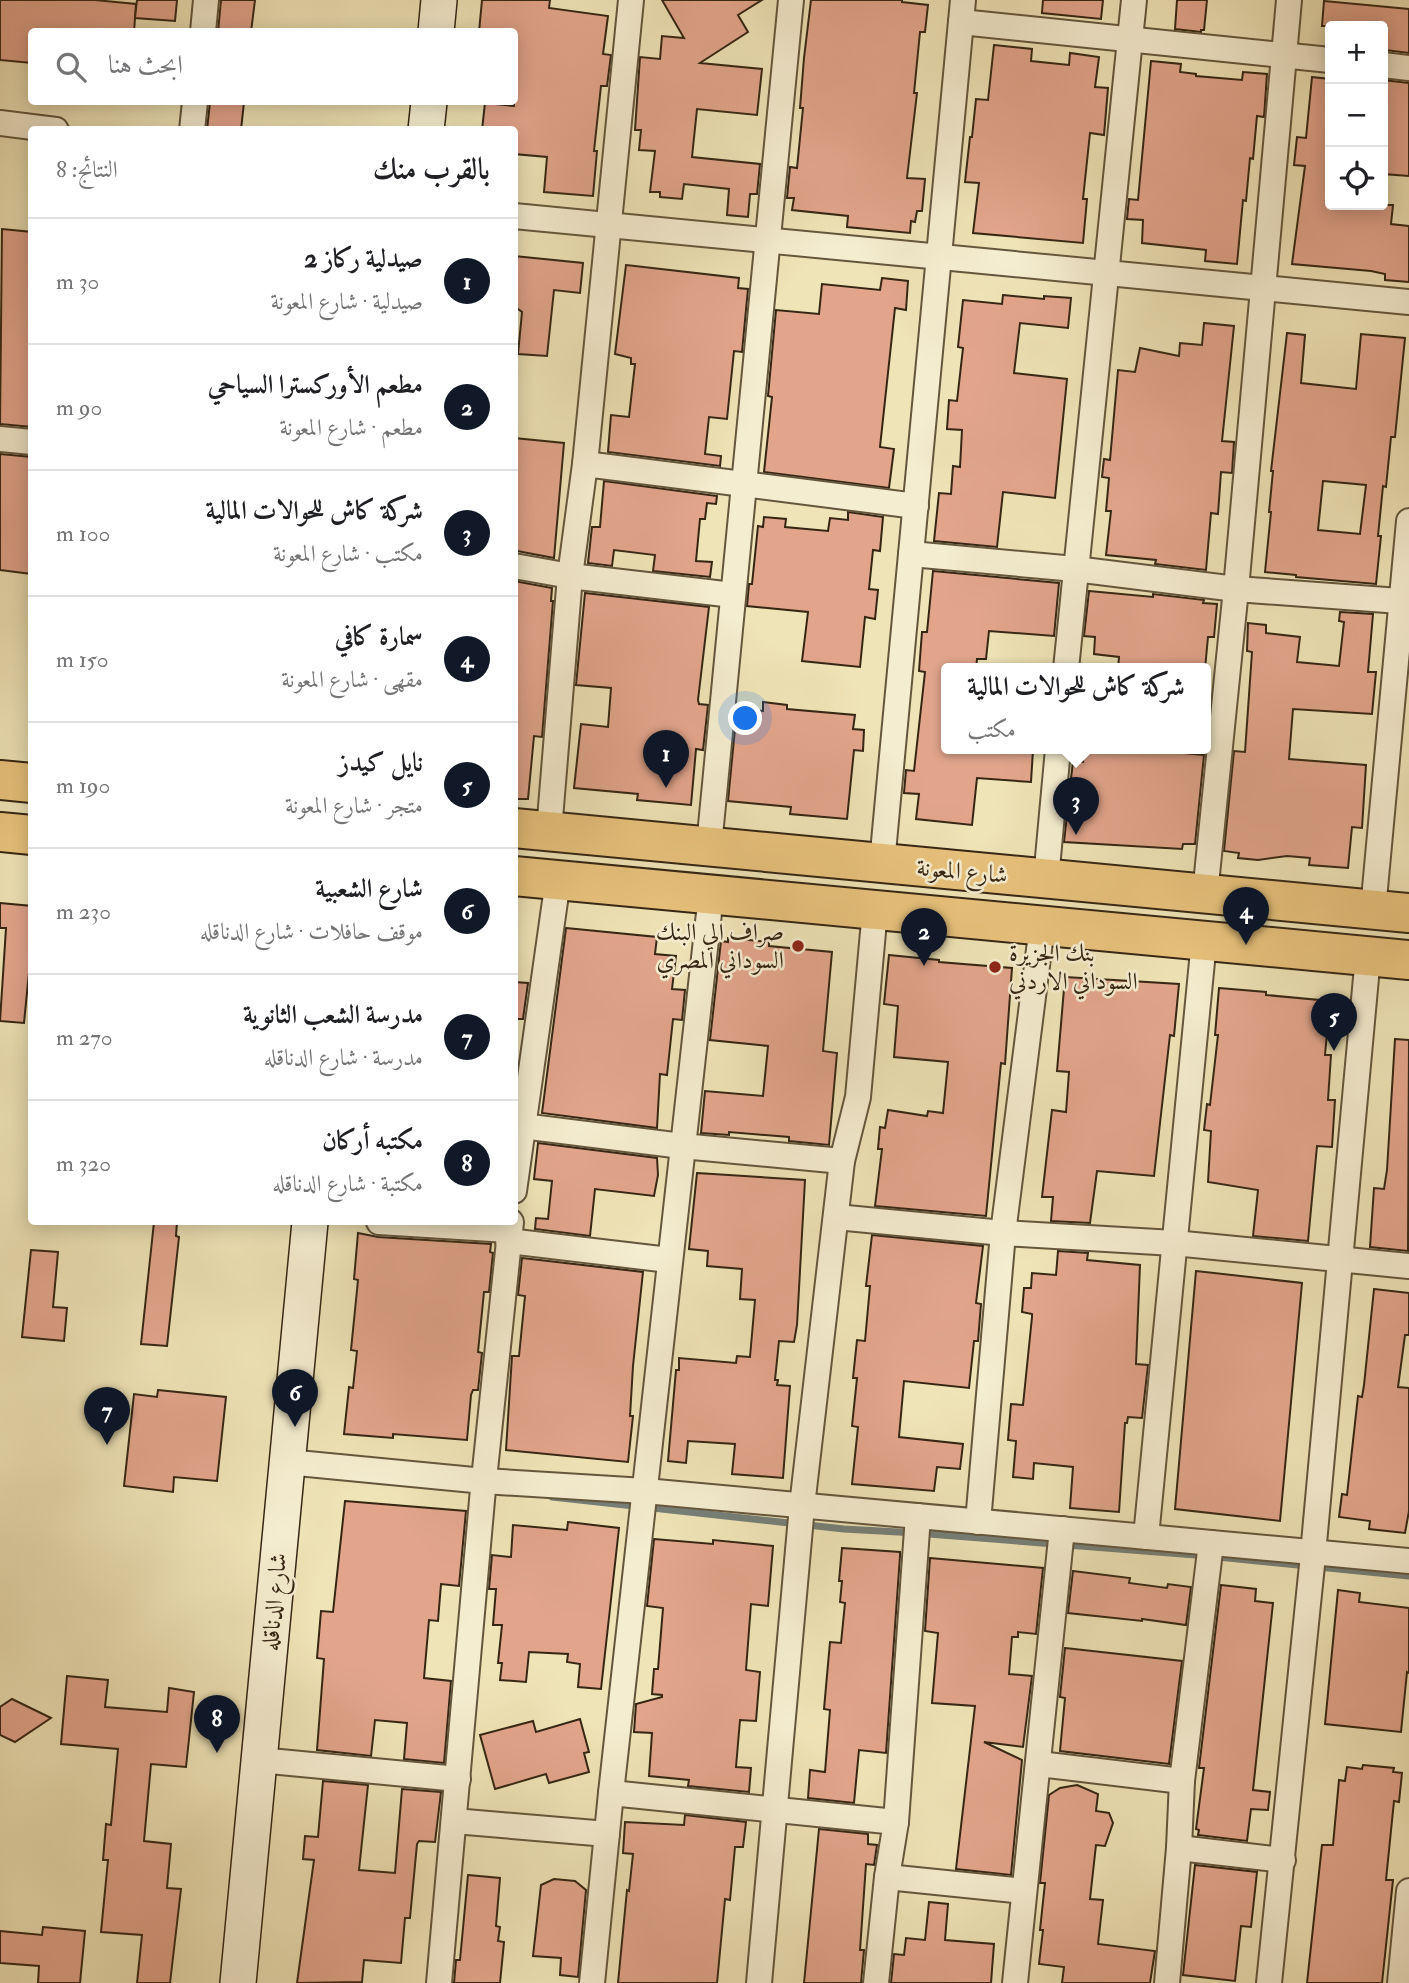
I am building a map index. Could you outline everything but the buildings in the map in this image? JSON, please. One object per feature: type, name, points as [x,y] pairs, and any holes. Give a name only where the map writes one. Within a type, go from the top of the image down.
[{"type":"highway","points":[[0,780],[28,783]]},
{"type":"highway","name":"شارع المعونة","points":[[532,829],[1391,912]]},
{"type":"highway","points":[[0,832],[28,835]]},
{"type":"highway","name":"شارع المعونة","points":[[518,876],[1409,960]]},
{"type":"street","points":[[203,28],[206,0]]},
{"type":"street","points":[[436,28],[439,0]]},
{"type":"street","points":[[532,829],[585,464],[631,0]]},
{"type":"street","points":[[709,846],[791,0]]},
{"type":"street","points":[[1067,663],[1134,0]]},
{"type":"street","points":[[1205,894],[1236,589],[1289,0]]},
{"type":"street","points":[[882,863],[962,11],[1130,38],[1325,59]]},
{"type":"street","points":[[1388,66],[1409,68]]},
{"type":"street","points":[[192,126],[195,105]]},
{"type":"street","points":[[426,126],[429,105]]},
{"type":"street","points":[[0,123],[28,126]]},
{"type":"street","points":[[518,216],[1409,302]]},
{"type":"street","points":[[0,439],[28,442]]},
{"type":"street","points":[[585,464],[916,506]]},
{"type":"street","points":[[1391,912],[1400,601],[1409,521]]},
{"type":"street","points":[[911,554],[1075,569],[1236,589],[1400,601]]},
{"type":"street","points":[[518,567],[570,576],[733,595]]},
{"type":"street","points":[[1046,879],[1058,754]]},
{"type":"street","points":[[518,1158],[558,880]]},
{"type":"street","points":[[592,1983],[669,1259],[711,895]]},
{"type":"street","points":[[760,1983],[802,1506],[842,1161],[858,1097],[875,910]]},
{"type":"street","points":[[978,1522],[1003,1233],[1042,926]]},
{"type":"street","points":[[1146,1537],[1204,941]]},
{"type":"street","points":[[1269,1983],[1341,1259],[1368,956]]},
{"type":"street","points":[[522,1126],[682,1146],[842,1161]]},
{"type":"street","points":[[836,1217],[1003,1233],[1174,1242],[1409,1266]]},
{"type":"street","name":"شارع الدناقله","points":[[238,1983],[310,1225]]},
{"type":"street","points":[[427,1225],[508,1230],[669,1259]]},
{"type":"street","points":[[439,1983],[484,1481],[510,1231]]},
{"type":"street","points":[[287,1462],[484,1481],[645,1491],[1409,1561]]},
{"type":"street","points":[[876,1983],[887,1877],[896,1822],[918,1516]]},
{"type":"street","points":[[1015,1983],[1062,1530]]},
{"type":"street","points":[[1167,1983],[1182,1781],[1210,1543]]},
{"type":"street","points":[[259,1760],[458,1779]]},
{"type":"street","points":[[1039,1764],[1182,1781]]},
{"type":"street","points":[[611,1793],[896,1822]]},
{"type":"street","points":[[454,1821],[607,1834]]},
{"type":"street","points":[[1179,1848],[1283,1860]]},
{"type":"street","points":[[887,1877],[1024,1891]]},
{"type":"street","points":[[1400,1983],[1409,1891]]},
{"type":"waterway","points":[[552,1497],[844,1529],[1208,1556],[1409,1576]]},
{"type":"place","name":"صيدلية ركاز 2","points":[[666,788]]},
{"type":"place","name":"شركة كاش للحوالات المالية","points":[[1076,835]]},
{"type":"place","name":"سمارة كافي","points":[[1246,945]]},
{"type":"place","name":"صراف الي البنك السوداني المصري","points":[[798,946]]},
{"type":"place","name":"مطعم الأوركسترا السياحي","points":[[924,966]]},
{"type":"place","name":"بنك الجزيرة السوداني الاردني","points":[[995,967]]},
{"type":"place","name":"نايل كيدز","points":[[1334,1051]]},
{"type":"place","name":"شارع الشعبية","points":[[295,1427]]},
{"type":"place","name":"مدرسة الشعب الثانوية","points":[[107,1445]]},
{"type":"place","name":"مكتبه أركان","points":[[217,1753]]}]
